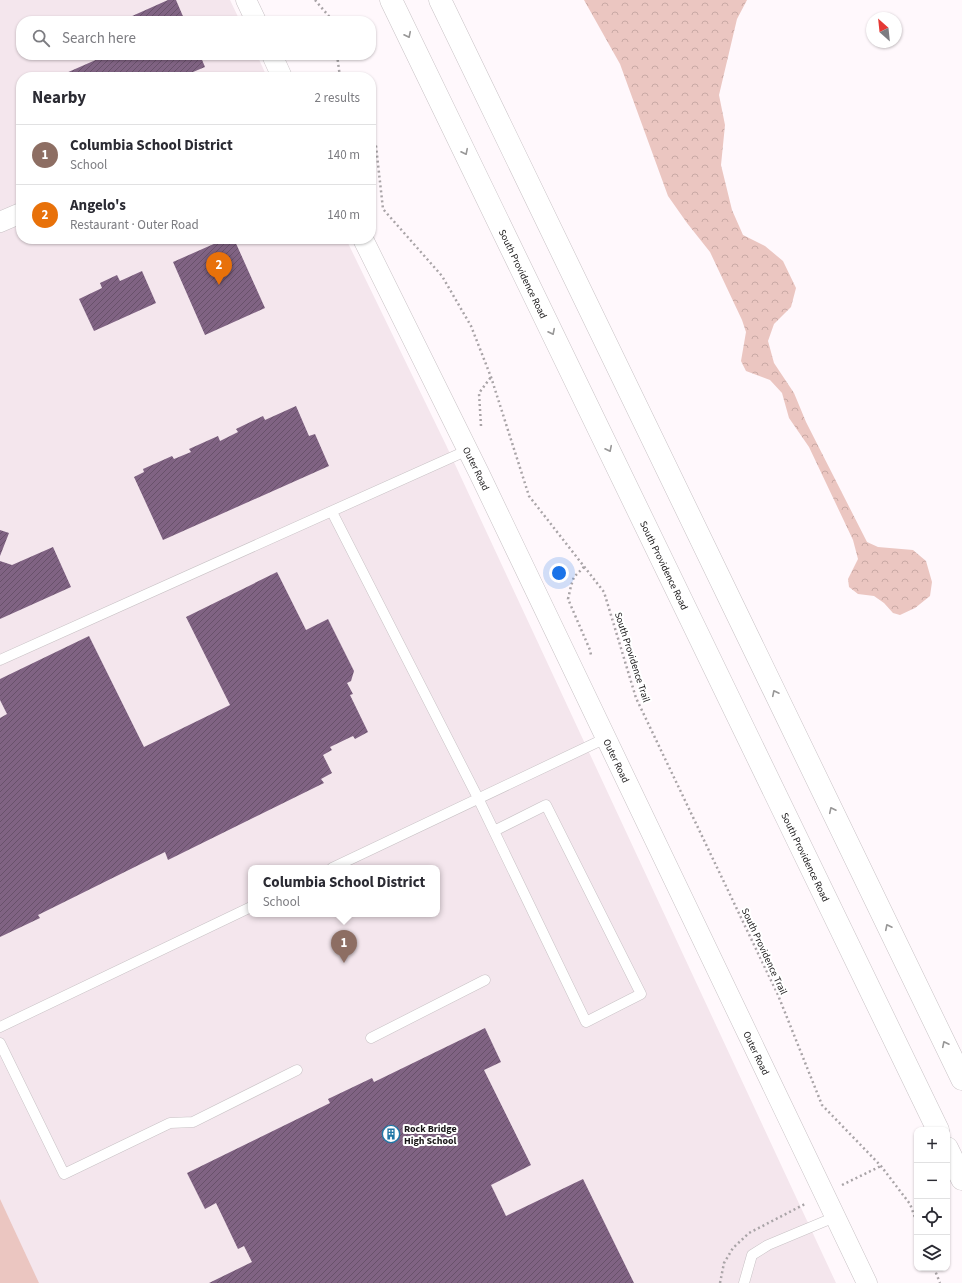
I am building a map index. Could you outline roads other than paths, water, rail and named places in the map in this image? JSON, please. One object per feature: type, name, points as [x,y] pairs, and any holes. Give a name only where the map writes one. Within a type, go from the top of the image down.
[{"type":"main road","name":"South Providence Road","points":[[391,0],[937,1127]]},
{"type":"main road","points":[[440,0],[962,1079]]},
{"type":"main road","points":[[950,1154],[962,1179]]},
{"type":"street","points":[[246,0],[254,16]]},
{"type":"street","points":[[274,60],[280,72]]},
{"type":"street","points":[[0,222],[16,215]]},
{"type":"street","name":"Outer Road","points":[[365,244],[468,450],[867,1283]]},
{"type":"lane","points":[[0,660],[468,450]]},
{"type":"lane","points":[[332,512],[478,798],[586,1022],[641,994],[546,805],[494,831]]},
{"type":"lane","points":[[338,865],[606,738]]},
{"type":"lane","points":[[0,1027],[248,908]]},
{"type":"lane","points":[[371,1038],[485,980]]},
{"type":"lane","points":[[0,1043],[64,1174],[170,1123],[193,1122],[297,1070]]},
{"type":"lane","points":[[744,1283],[752,1255],[768,1245],[835,1217]]},
{"type":"place","name":"Angelo's","points":[[219,285]]},
{"type":"place","name":"Columbia School District","points":[[344,963]]},
{"type":"place","name":"Rock Bridge High School","points":[[391,1134]]}]
